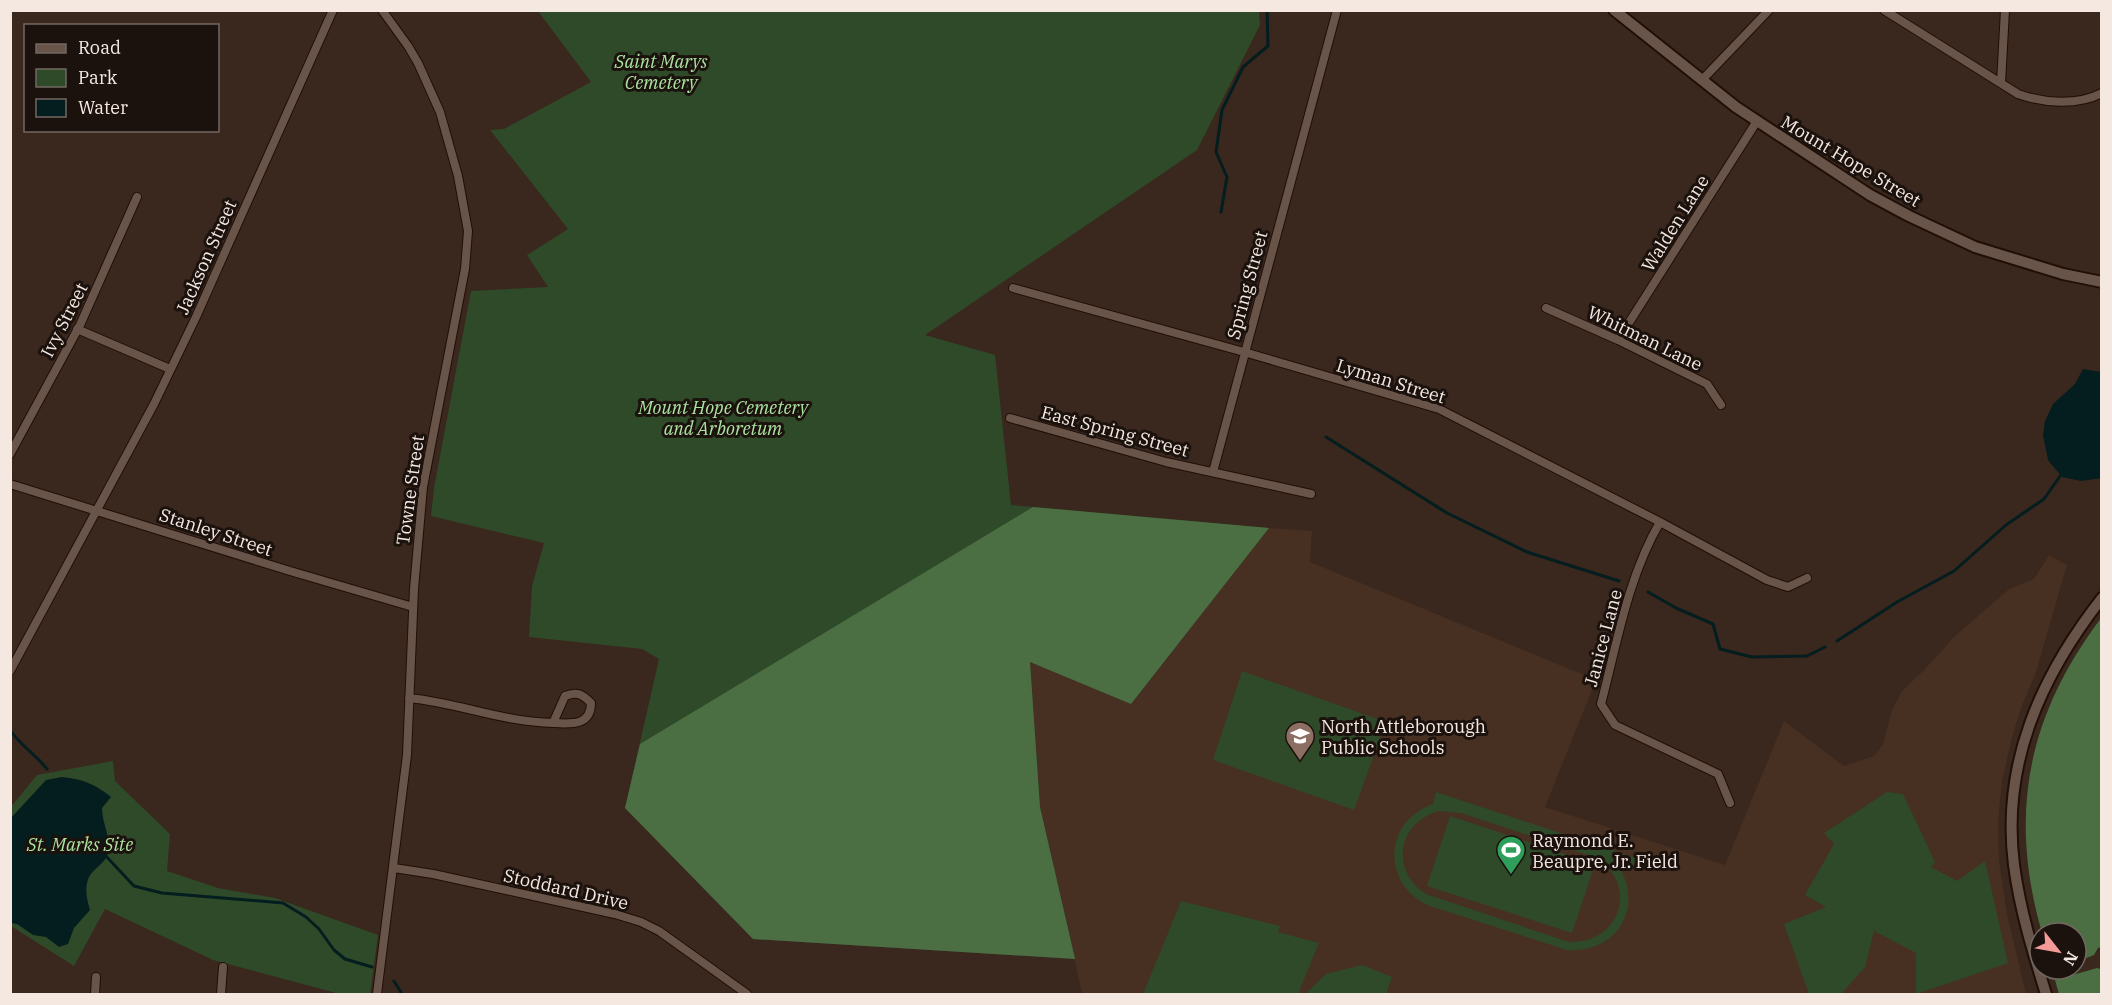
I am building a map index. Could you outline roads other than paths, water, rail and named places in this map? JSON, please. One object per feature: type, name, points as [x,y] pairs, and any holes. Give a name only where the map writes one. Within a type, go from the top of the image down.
[{"type":"street","name":"Jackson Street","points":[[10,672],[154,404],[196,317],[333,10]]},
{"type":"street","name":"Towne Street","points":[[377,994],[407,755],[413,607],[423,487],[465,269],[468,231],[458,176],[440,112],[413,53],[382,10]]},
{"type":"street","name":"Spring Street","points":[[1213,471],[1337,10]]},
{"type":"street","name":"Mount Hope Street","points":[[1614,10],[1757,121],[1870,195],[1975,247],[2019,261],[2102,282]]},
{"type":"street","points":[[1702,80],[1768,10]]},
{"type":"street","points":[[1884,10],[2018,94],[2031,99],[2050,101],[2092,98],[2102,93]]},
{"type":"street","points":[[2001,83],[2005,10]]},
{"type":"street","name":"Walden Lane","points":[[1618,340],[1757,121]]},
{"type":"street","name":"Ivy Street","points":[[10,454],[77,329],[137,196]]},
{"type":"street","name":"Lyman Street","points":[[1014,288],[1244,352],[1439,410],[1660,522],[1767,580],[1788,587],[1807,578]]},
{"type":"street","name":"Whitman Lane","points":[[1546,308],[1707,384],[1722,405]]},
{"type":"street","points":[[77,329],[170,369]]},
{"type":"street","name":"East Spring Street","points":[[1010,418],[1166,462],[1213,471]]},
{"type":"street","points":[[1213,471],[1311,494]]},
{"type":"street","name":"Stanley Street","points":[[10,484],[285,570],[413,607]]},
{"type":"street","name":"Janice Lane","points":[[1660,522],[1651,537],[1635,577],[1601,704],[1615,725],[1718,774],[1730,803]]},
{"type":"street","points":[[2046,994],[2028,938],[2014,865],[2012,826],[2016,782],[2025,738],[2044,685],[2064,651],[2102,598]]},
{"type":"street","points":[[410,698],[532,723],[578,724],[587,718],[591,703],[582,694],[574,692],[565,696],[554,723]]},
{"type":"street","name":"Stoddard Drive","points":[[394,868],[433,874],[615,914],[641,922],[678,944],[747,994]]},
{"type":"street","points":[[221,994],[223,967]]},
{"type":"street","points":[[95,994],[96,977]]},
{"type":"water","points":[[2083,369],[2101,372],[2102,478],[2081,481],[2062,477],[2048,460],[2043,435],[2045,421],[2053,404],[2075,384]]},
{"type":"water","points":[[62,777],[88,783],[111,797],[102,808],[109,842],[107,856],[89,877],[87,885],[90,910],[74,928],[68,944],[59,947],[46,937],[33,935],[17,924],[11,923],[10,819],[46,780]]},
{"type":"waterway","points":[[1221,212],[1227,177],[1216,152],[1222,110],[1243,67],[1268,46],[1267,10]]},
{"type":"waterway","points":[[1326,437],[1447,513],[1527,552],[1619,581]]},
{"type":"waterway","points":[[1837,641],[1897,602],[1954,571],[2006,525],[2044,499],[2063,472]]},
{"type":"waterway","points":[[1648,592],[1676,608],[1713,624],[1720,649],[1752,657],[1807,656],[1825,647]]},
{"type":"waterway","points":[[10,730],[47,769]]},
{"type":"waterway","points":[[104,854],[134,886],[162,893],[283,903],[306,917],[319,929],[334,950],[345,959],[372,967]]},
{"type":"waterway","points":[[394,981],[402,994]]},
{"type":"place","name":"North Attleborough Public Schools","points":[[1300,762]]},
{"type":"place","name":"Raymond E. Beaupre, Jr. Field","points":[[1511,876]]},
{"type":"park label","name":"Saint Marys Cemetery","points":[[661,71]]},
{"type":"park label","name":"Mount Hope Cemetery and Arboretum","points":[[723,417]]},
{"type":"park label","name":"St. Marks Site","points":[[80,844]]}]
